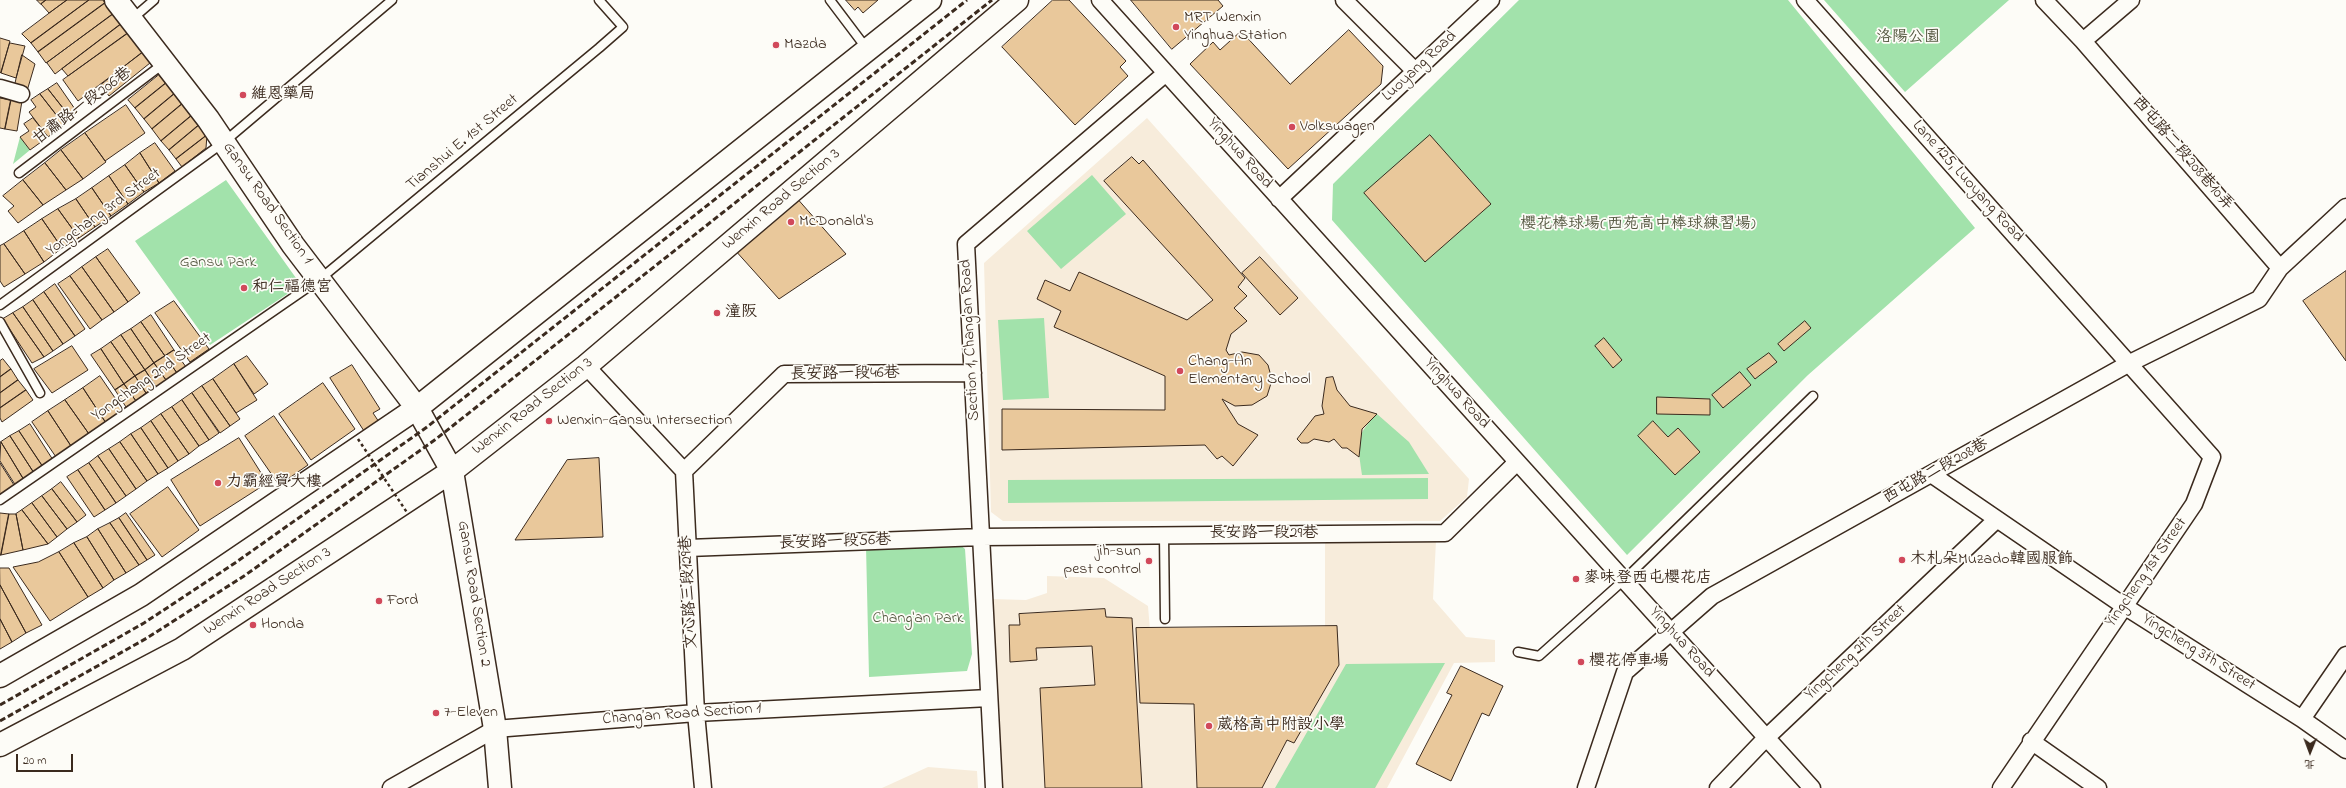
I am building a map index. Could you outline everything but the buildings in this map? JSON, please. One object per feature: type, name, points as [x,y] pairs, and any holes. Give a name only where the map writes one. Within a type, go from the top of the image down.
[{"type":"main road","name":"Gansu Road Section 1","points":[[116,0],[224,142],[270,214],[417,408]]},
{"type":"main road","points":[[0,676],[141,595],[417,408],[930,0]]},
{"type":"main road","name":"Wenxin Road Section 3","points":[[0,745],[182,649],[452,471],[586,366],[1017,0]]},
{"type":"main road","name":"Gansu Road Section 2","points":[[417,408],[452,471],[495,729],[500,788]]},
{"type":"street","name":"Yinghua Road","points":[[1100,0],[1812,788]]},
{"type":"street","points":[[1344,0],[1415,72]]},
{"type":"street","name":"Luoyang Road","points":[[1280,199],[1491,0]]},
{"type":"street","name":"西屯路二段208巷10弄","points":[[2044,0],[2083,41],[2280,268]]},
{"type":"street","points":[[2083,41],[2131,0]]},
{"type":"street","name":"Lane 125, Luoyang Road","points":[[1808,1],[2128,364]]},
{"type":"street","name":"Section 1, Chang’an Road","points":[[994,788],[966,244],[1166,73]]},
{"type":"street","points":[[0,88],[21,94]]},
{"type":"street","name":"西屯路二段208巷","points":[[1586,788],[1624,672],[1712,596],[2128,364],[2259,299],[2280,268],[2346,207]]},
{"type":"street","name":"Yingcheng 1st Street","points":[[2001,788],[2031,741],[2194,504],[2212,457],[2128,364]]},
{"type":"street","points":[[586,366],[684,472]]},
{"type":"street","name":"長安路一段46巷","points":[[684,472],[784,374],[973,373]]},
{"type":"street","name":"長安路一段29巷","points":[[981,537],[1445,533],[1517,462]]},
{"type":"street","name":"文心路三段129巷","points":[[684,472],[696,714],[703,788]]},
{"type":"street","name":"Yingcheng 3th Street","points":[[1931,474],[1996,520],[2124,606],[2302,719],[2346,750]]},
{"type":"street","name":"Yingcheng 2th Street","points":[[1718,788],[1766,738],[1996,520]]},
{"type":"street","name":"長安路一段56巷","points":[[688,548],[981,537]]},
{"type":"street","points":[[2302,719],[2346,655]]},
{"type":"street","name":"Chang’an Road Section 1","points":[[391,788],[495,729],[696,714],[989,698]]},
{"type":"street","points":[[2031,741],[2098,788]]},
{"type":"lane","points":[[131,20],[154,0]]},
{"type":"lane","name":"Yongchang 3rd Street","points":[[0,305],[224,142],[392,0]]},
{"type":"lane","name":"Tianshui E. 1st Street","points":[[320,279],[623,27],[599,0]]},
{"type":"lane","points":[[830,0],[868,50]]},
{"type":"lane","name":"甘肅路一段206巷","points":[[19,173],[164,63]]},
{"type":"lane","name":"Yongchang 2nd Street","points":[[0,500],[320,279]]},
{"type":"lane","points":[[0,322],[40,392]]},
{"type":"lane","points":[[1518,652],[1539,656],[1624,580],[1813,396]]},
{"type":"lane","points":[[1164,535],[1165,619]]},
{"type":"path","points":[[358,439],[408,514]]},
{"type":"shaded area","name":"Chang-An Elementary School","points":[[1147,118],[1469,479],[1467,497],[1440,521],[1003,521],[991,512],[984,263]]},
{"type":"shaded area","name":"葳格高中附設小學","points":[[1436,541],[1433,599],[1466,637],[1495,640],[1495,662],[1454,663],[1387,788],[1000,788],[990,599],[1026,600],[1047,593],[1047,576],[1104,578],[1148,606],[1150,630],[1325,631],[1325,542]]},
{"type":"shaded area","points":[[928,767],[977,771],[978,788],[882,788]]},
{"type":"green space","name":"櫻花棒球場(西苑高中棒球練習場)","points":[[1519,0],[1788,0],[1975,228],[1808,375],[1627,555],[1332,220],[1333,184]]},
{"type":"green space","name":"洛陽公園","points":[[1824,0],[2009,0],[1905,92]]},
{"type":"green space","points":[[20,137],[30,150],[13,164]]},
{"type":"green space","points":[[1092,175],[1126,214],[1061,269],[1027,231]]},
{"type":"green space","name":"Gansu Park","points":[[226,180],[301,285],[210,345],[135,241]]},
{"type":"green space","points":[[1044,318],[1049,398],[1003,400],[998,320]]},
{"type":"green space","points":[[1377,414],[1409,442],[1429,474],[1362,475],[1359,455],[1359,441],[1364,428]]},
{"type":"green space","points":[[1428,478],[1428,499],[1008,503],[1008,480]]},
{"type":"green space","name":"Chang'an Park","points":[[951,537],[965,549],[972,654],[967,671],[869,677],[866,546]]},
{"type":"green space","points":[[1445,663],[1375,788],[1275,788],[1346,664]]},
{"type":"railway","points":[[0,705],[144,623],[235,563],[427,427],[967,0]]},
{"type":"railway","points":[[0,721],[147,638],[244,576],[436,439],[992,0]]},
{"type":"place","name":"MRT Wenxin Yinghua Station","points":[[1176,27]]},
{"type":"place","name":"Mazda","points":[[776,45]]},
{"type":"place","name":"維恩藥局","points":[[243,95]]},
{"type":"place","name":"Volkswagen","points":[[1292,127]]},
{"type":"place","name":"McDonald's","points":[[791,222]]},
{"type":"place","name":"和仁福德宮","points":[[244,288]]},
{"type":"place","name":"潼阪","points":[[717,313]]},
{"type":"place","name":"Chang-An Elementary School","points":[[1180,371]]},
{"type":"place","name":"Wenxin-Gansu Intersection","points":[[549,421]]},
{"type":"place","name":"力霸經貿大樓","points":[[218,483]]},
{"type":"place","name":"木札朵Muzado韓國服飾","points":[[1902,560]]},
{"type":"place","name":"jih-sun pest control","points":[[1149,561]]},
{"type":"place","name":"麥味登西屯櫻花店","points":[[1576,579]]},
{"type":"place","name":"Ford","points":[[379,601]]},
{"type":"place","name":"Honda","points":[[253,625]]},
{"type":"place","name":"櫻花停車場","points":[[1581,662]]},
{"type":"place","name":"7-Eleven","points":[[436,713]]},
{"type":"place","name":"葳格高中附設小學","points":[[1209,726]]}]
